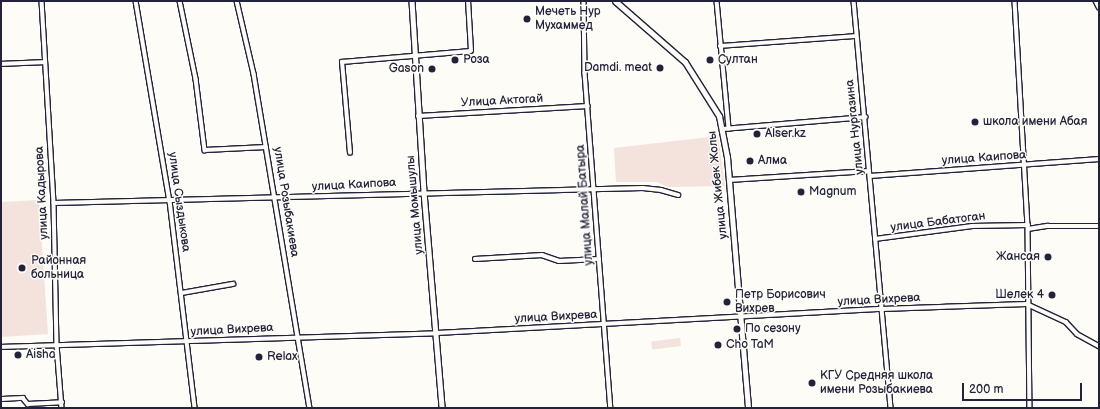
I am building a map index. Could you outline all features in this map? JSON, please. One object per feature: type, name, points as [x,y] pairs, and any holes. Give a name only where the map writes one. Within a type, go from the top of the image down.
[{"type":"main road","name":"улица Жибек Жолы","points":[[615,1],[685,62],[710,98],[723,129],[742,317],[748,408]]},
{"type":"street","name":"улица Кадырова","points":[[42,1],[54,203],[57,345],[62,408]]},
{"type":"street","name":"улица Сыздыкова","points":[[136,1],[170,201],[195,408]]},
{"type":"street","points":[[180,1],[196,79],[205,150],[266,147]]},
{"type":"street","name":"улица Розыбакиева","points":[[237,1],[254,74],[310,408]]},
{"type":"street","name":"улица Момышулы","points":[[412,1],[418,116],[442,408]]},
{"type":"street","points":[[350,153],[342,62],[471,51],[468,1]]},
{"type":"street","name":"улица Малай Батыра","points":[[584,1],[588,106],[603,324],[611,408]]},
{"type":"street","points":[[717,1],[720,46],[729,128]]},
{"type":"street","name":"улица Нургазина","points":[[854,1],[856,36],[892,408]]},
{"type":"street","points":[[1015,1],[1028,227],[1030,408]]},
{"type":"street","points":[[1096,1],[1099,7]]},
{"type":"street","points":[[720,46],[856,36]]},
{"type":"street","points":[[1,64],[45,62]]},
{"type":"street","name":"Улица Актогай","points":[[418,116],[588,106]]},
{"type":"street","points":[[723,129],[865,117]]},
{"type":"street","name":"улица Каипова","points":[[870,176],[1099,159]]},
{"type":"street","points":[[729,180],[869,171]]},
{"type":"street","name":"улица Каипова","points":[[54,203],[275,199],[424,192],[594,189],[661,190],[678,195]]},
{"type":"street","name":"улица Бабатоган","points":[[875,239],[972,226],[1099,226]]},
{"type":"street","points":[[475,260],[542,255],[559,261],[599,259]]},
{"type":"street","points":[[182,293],[233,284]]},
{"type":"street","name":"улица Вихрева","points":[[1,347],[187,343],[297,337],[437,333],[1028,304],[1066,322],[1077,334],[1099,346]]},
{"type":"street","points":[[2,399],[23,398],[28,404],[62,402]]},
{"type":"shaded area","points":[[718,136],[725,186],[668,187],[657,182],[616,182],[614,148]]},
{"type":"shaded area","name":"Районная больница","points":[[39,200],[48,334],[1,337],[1,202]]},
{"type":"shaded area","points":[[680,338],[681,346],[652,349],[651,342]]},
{"type":"place","name":"Мечеть Нур Мухаммед","points":[[527,19]]},
{"type":"place","name":"Роза","points":[[455,60]]},
{"type":"place","name":"Султан","points":[[710,60]]},
{"type":"place","name":"Damdi. meat","points":[[660,68]]},
{"type":"place","name":"Gason","points":[[432,69]]},
{"type":"place","name":"школа имени Абая","points":[[975,122]]},
{"type":"place","name":"Alser.kz","points":[[757,134]]},
{"type":"place","name":"Алма","points":[[750,161]]},
{"type":"place","name":"Magnum","points":[[801,192]]},
{"type":"place","name":"Жансая","points":[[1048,257]]},
{"type":"place","name":"Районная больница","points":[[22,268]]},
{"type":"place","name":"Шелек 4","points":[[1052,295]]},
{"type":"place","name":"Петр Борисович Вихрев","points":[[727,302]]},
{"type":"place","name":"По сезону","points":[[737,329]]},
{"type":"place","name":"Cho TaM","points":[[718,345]]},
{"type":"place","name":"Aisha","points":[[18,355]]},
{"type":"place","name":"Relax","points":[[259,357]]},
{"type":"place","name":"КГУ Средняя школа имени Розыбакиева","points":[[812,383]]}]
